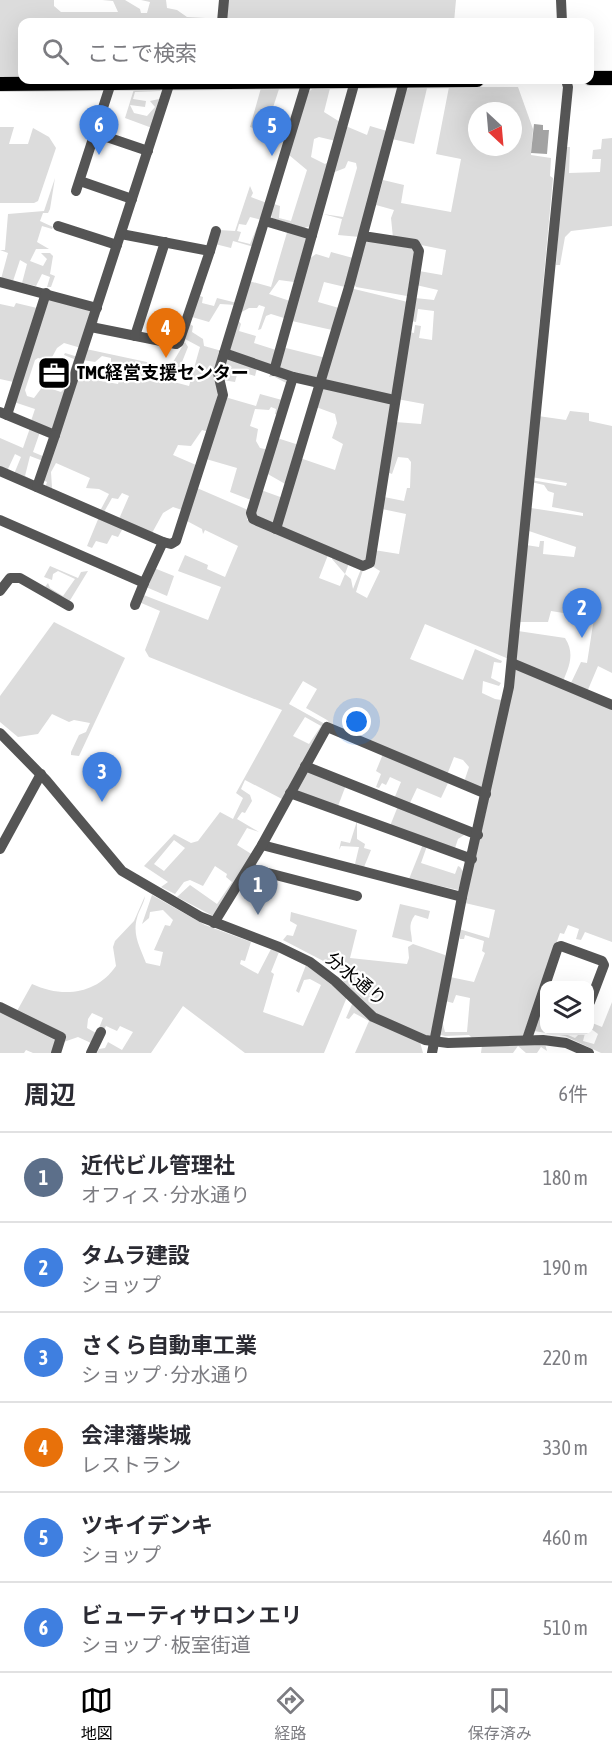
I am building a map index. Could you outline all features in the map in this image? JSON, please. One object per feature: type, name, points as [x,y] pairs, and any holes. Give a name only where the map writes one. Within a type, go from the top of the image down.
[{"type":"main road","points":[[594,78],[612,78]]},
{"type":"main road","points":[[0,84],[18,84]]},
{"type":"street","points":[[222,18],[224,0]]},
{"type":"street","points":[[561,0],[562,18]]},
{"type":"street","points":[[111,84],[78,186],[132,199]]},
{"type":"street","points":[[37,488],[169,84]]},
{"type":"street","points":[[0,471],[163,542],[171,544],[176,541],[223,395],[218,373],[306,84]]},
{"type":"street","points":[[274,371],[354,84]]},
{"type":"street","points":[[276,529],[363,236],[403,84]]},
{"type":"street","points":[[433,1047],[462,897],[478,835],[512,663],[567,84]]},
{"type":"street","points":[[95,133],[148,151]]},
{"type":"street","points":[[265,221],[312,235]]},
{"type":"street","points":[[58,226],[117,245]]},
{"type":"street","points":[[90,327],[176,344],[179,342],[216,231]]},
{"type":"street","points":[[121,234],[210,251]]},
{"type":"street","points":[[293,377],[251,513],[253,519],[367,566],[379,515],[418,246],[363,236]]},
{"type":"street","points":[[135,336],[165,242]]},
{"type":"street","points":[[0,282],[97,308]]},
{"type":"street","points":[[46,293],[3,413],[56,435]]},
{"type":"street","points":[[224,353],[293,377],[394,400]]},
{"type":"street","points":[[0,520],[144,583]]},
{"type":"street","points":[[135,605],[163,542]]},
{"type":"street","points":[[2,584],[10,578],[21,578],[69,606]]},
{"type":"street","points":[[512,663],[612,705]]},
{"type":"street","points":[[214,923],[249,868],[327,727],[486,794]]},
{"type":"street","name":"分水通り","points":[[0,733],[41,774],[122,872],[214,923],[295,954],[329,975],[373,1017],[425,1040],[433,1047],[526,1039],[566,1043],[589,1053]]},
{"type":"street","points":[[306,766],[478,835]]},
{"type":"street","points":[[0,849],[41,774]]},
{"type":"street","points":[[290,794],[472,859]]},
{"type":"street","points":[[262,845],[462,897]]},
{"type":"street","points":[[249,868],[357,896]]},
{"type":"street","points":[[548,981],[558,947],[561,946],[602,962],[604,965],[594,991]]},
{"type":"street","points":[[0,1006],[62,1037],[56,1053]]},
{"type":"street","points":[[526,1039],[540,1008]]},
{"type":"street","points":[[91,1053],[101,1032]]},
{"type":"shaded area","points":[[0,0],[54,0],[54,6],[61,12],[118,12],[113,1],[102,0],[125,0],[140,9],[141,13],[147,13],[150,2],[141,0],[166,0],[167,8],[177,10],[187,17],[206,18],[18,18],[18,80],[0,80]]},
{"type":"shaded area","points":[[227,0],[456,0],[454,18],[225,18]]},
{"type":"shaded area","points":[[411,87],[427,88],[414,144],[392,139],[405,91]]},
{"type":"shaded area","points":[[449,87],[518,87],[533,129],[531,155],[551,158],[550,176],[553,178],[531,415],[566,420],[570,411],[589,413],[589,421],[612,426],[612,673],[598,666],[587,692],[570,685],[581,662],[587,663],[594,618],[551,611],[548,622],[519,622],[518,631],[565,638],[570,656],[561,686],[612,708],[612,942],[585,932],[581,940],[576,939],[579,929],[568,925],[564,934],[560,933],[543,981],[540,981],[540,989],[523,1036],[472,1038],[469,1035],[437,1034],[441,1017],[445,1032],[467,1032],[470,998],[456,995],[453,1003],[445,1001],[450,977],[474,982],[485,953],[482,951],[484,941],[465,935],[464,939],[460,939],[459,929],[489,938],[495,910],[465,903],[490,793],[464,782],[469,767],[463,760],[454,757],[447,775],[333,727],[327,720],[306,708],[317,689],[303,681],[289,704],[325,724],[282,799],[245,780],[241,789],[250,795],[252,801],[245,813],[242,812],[237,819],[259,832],[247,828],[237,845],[253,855],[215,917],[177,897],[190,885],[217,904],[232,882],[226,877],[227,874],[215,866],[203,886],[190,880],[184,882],[175,894],[161,887],[168,882],[144,866],[174,834],[191,843],[198,841],[220,812],[233,819],[243,798],[236,793],[282,710],[149,657],[145,650],[160,611],[139,602],[141,594],[208,620],[221,587],[178,571],[185,555],[208,565],[207,569],[225,577],[238,546],[205,530],[203,534],[202,529],[187,521],[197,488],[248,510],[247,520],[328,555],[319,578],[340,586],[345,574],[351,579],[353,589],[361,569],[363,570],[356,592],[367,598],[380,571],[372,566],[374,550],[399,554],[406,514],[382,509],[384,497],[404,501],[407,488],[410,488],[411,462],[408,458],[398,457],[392,474],[387,472],[390,456],[383,457],[381,493],[372,556],[365,563],[281,528],[300,458],[335,470],[343,444],[332,438],[337,423],[335,414],[316,407],[350,288],[412,303],[399,375],[392,394],[381,396],[395,401],[395,422],[421,424],[424,404],[397,399],[409,332],[414,333],[415,325],[421,326],[419,338],[432,340],[434,311],[418,309],[416,322],[411,321],[415,298],[434,300],[438,290],[416,285],[419,271],[442,275],[446,250],[393,238],[391,218],[394,210],[376,205],[383,180],[404,185],[401,203],[451,212],[461,159],[436,154]],"holes":[[[528,466],[532,467],[531,477],[567,483],[566,486],[531,480],[531,482],[544,485],[548,491],[554,493],[552,507],[583,513],[583,516],[531,508],[526,530],[576,547],[574,557],[543,554],[544,541],[540,541],[539,547],[526,545],[525,551],[520,550]],[[425,624],[516,662],[508,701],[495,699],[482,693],[483,681],[499,686],[501,683],[491,678],[494,662],[501,663],[502,661],[475,649],[463,680],[410,659]],[[305,717],[321,726],[309,744],[293,736]],[[174,840],[185,848],[164,871],[154,864]]]},
{"type":"shaded area","points":[[261,88],[279,89],[265,132],[250,127]]},
{"type":"shaded area","points":[[314,88],[330,88],[324,112],[348,127],[367,135],[370,126],[387,131],[360,237],[338,235],[342,219],[323,214],[343,217],[357,168],[356,163],[348,161],[345,168],[327,175],[311,226],[304,228],[272,218],[274,204],[280,206],[279,218],[291,221],[307,170],[289,155],[308,92]],"holes":[[[319,137],[336,141],[330,161],[325,164],[311,157],[314,139]]]},
{"type":"shaded area","points":[[134,89],[161,91],[135,92],[133,99],[146,101],[145,107],[130,105],[134,113],[147,116],[155,107],[150,101],[159,99],[152,128],[125,118]]},
{"type":"shaded area","points":[[534,124],[543,125],[543,130],[549,130],[547,154],[531,153]]},
{"type":"shaded area","points":[[0,127],[14,127],[9,144],[28,144],[33,128],[49,137],[56,148],[38,201],[34,203],[0,203]]},
{"type":"shaded area","points":[[612,138],[612,226],[571,231],[565,237],[560,265],[556,265],[564,147],[570,147],[569,173],[600,172],[601,159],[592,159],[593,150],[601,149],[602,139]]},
{"type":"shaded area","points":[[55,178],[50,209],[48,213],[43,213],[40,221],[53,227],[52,229],[42,226],[37,242],[49,249],[36,249],[30,261],[43,266],[47,259],[41,253],[50,253],[53,256],[50,274],[55,276],[51,287],[47,287],[50,277],[42,274],[36,286],[22,283],[27,264],[20,260],[13,281],[1,279],[8,253],[0,250],[5,250],[8,214],[44,211]]},
{"type":"shaded area","points":[[250,186],[253,193],[251,197],[267,203],[262,220],[250,217],[246,225],[239,224],[237,231],[241,232],[238,241],[250,244],[257,227],[260,228],[254,247],[233,241],[231,248],[215,244],[219,230],[235,231]]},
{"type":"shaded area","points":[[288,229],[307,236],[294,282],[279,280],[269,294],[290,301],[284,318],[271,314],[266,316],[261,329],[258,330],[265,307],[259,305],[257,308],[249,308],[240,313],[249,281],[271,287]]},
{"type":"shaded area","points":[[369,240],[415,249],[407,296],[356,287],[353,282],[364,242]]},
{"type":"shaded area","points":[[331,252],[353,258],[345,287],[324,282],[318,302],[339,308],[332,330],[292,321],[306,261],[316,254],[329,258]]},
{"type":"shaded area","points":[[200,286],[203,288],[200,296],[203,297],[202,303],[214,306],[217,298],[237,303],[236,305],[220,304],[209,322],[192,317]]},
{"type":"shaded area","points":[[46,298],[95,309],[98,322],[81,348],[64,343],[57,348],[50,361],[38,358],[35,360],[25,390],[27,396],[34,398],[43,386],[61,392],[65,388],[74,359],[64,355],[65,353],[78,357],[81,366],[85,366],[85,378],[118,384],[122,370],[111,367],[111,358],[102,356],[95,362],[83,360],[86,349],[170,367],[185,342],[188,347],[174,382],[189,386],[200,347],[185,339],[190,324],[193,326],[192,332],[203,339],[204,346],[222,351],[220,384],[209,432],[202,430],[191,446],[178,445],[173,455],[196,465],[182,510],[173,507],[163,513],[152,533],[119,519],[129,496],[122,493],[118,499],[112,498],[104,512],[100,511],[109,494],[99,489],[86,488],[90,478],[56,463],[51,472],[52,488],[45,488],[47,482],[43,480],[58,435],[31,421],[35,409],[14,402],[18,383],[0,379],[0,304],[14,307],[16,303],[37,308]]},
{"type":"shaded area","points":[[238,320],[241,324],[239,331],[256,336],[254,343],[276,350],[273,365],[257,368],[255,376],[238,371],[235,382],[223,380],[220,372]]},
{"type":"shaded area","points":[[282,347],[326,358],[320,378],[283,371],[278,364]]},
{"type":"shaded area","points":[[271,372],[287,379],[279,415],[275,414],[276,409],[271,407],[269,410],[255,409],[250,426],[258,429],[256,441],[260,448],[269,450],[277,438],[299,445],[287,485],[266,473],[251,500],[230,492],[237,468],[206,459],[225,397],[256,406],[260,394],[282,400],[286,383],[273,376],[269,377]]},
{"type":"shaded area","points":[[30,428],[40,432],[33,452],[45,457],[43,461],[30,456],[25,476],[35,481],[14,474],[21,457],[15,454],[7,471],[0,468],[0,438],[23,448]]},
{"type":"shaded area","points":[[261,490],[283,498],[274,524],[254,517]]},
{"type":"shaded area","points":[[99,517],[123,528],[118,537],[112,535],[107,544],[96,541],[92,548],[87,546]]},
{"type":"shaded area","points":[[333,556],[349,563],[345,574],[332,559]]},
{"type":"shaded area","points":[[50,566],[78,578],[81,572],[88,571],[69,602],[45,587],[48,583],[50,588],[63,596],[75,579],[58,571],[53,574],[52,580],[44,577]]},
{"type":"shaded area","points":[[154,568],[174,576],[167,596],[146,587]]},
{"type":"shaded area","points":[[54,622],[125,658],[79,756],[71,755],[71,752],[79,735],[86,732],[90,723],[74,720],[69,722],[52,714],[38,734],[18,737],[0,722],[0,696]]},
{"type":"shaded area","points":[[383,754],[449,781],[441,798],[417,788],[409,805],[394,799],[401,782],[390,777],[386,785],[382,783],[379,788],[376,787],[381,774],[376,771]]},
{"type":"shaded area","points":[[309,770],[346,785],[338,806],[295,790]]},
{"type":"shaded area","points":[[398,806],[464,835],[458,839],[455,848],[390,826]]},
{"type":"shaded area","points":[[357,821],[357,839],[365,844],[364,848],[371,850],[364,867],[355,864],[359,847],[341,846],[339,850],[341,841],[350,843]]},
{"type":"shaded area","points":[[423,844],[427,846],[421,863],[455,874],[458,866],[460,867],[464,873],[458,890],[409,879]]},
{"type":"shaded area","points":[[152,895],[205,925],[251,942],[245,961],[241,960],[240,964],[258,974],[271,949],[279,952],[271,972],[274,974],[263,1012],[303,1026],[321,985],[310,979],[304,980],[299,993],[296,991],[306,965],[347,997],[324,1053],[245,1053],[183,1006],[151,1053],[97,1053],[99,1049],[105,1048],[108,1042],[122,1050],[133,1032],[120,1026],[117,1031],[106,1026],[104,1030],[99,1028],[103,1018],[92,1013],[88,1019],[87,1028],[96,1033],[91,1043],[78,1037],[58,1044],[53,1053],[33,1053],[26,1050],[24,1053],[0,1053],[0,1010],[17,1011],[32,984],[55,991],[78,991],[99,983],[108,976],[116,966],[113,947],[115,941],[134,921],[145,896],[137,918],[136,936],[146,963],[160,966],[163,952],[154,950],[165,925],[170,926],[173,920],[163,910],[150,912],[149,918],[142,924]]},
{"type":"shaded area","points":[[400,904],[430,911],[428,919],[415,915],[411,925],[412,942],[392,937]]},
{"type":"shaded area","points":[[291,912],[357,930],[350,958],[407,964],[408,947],[413,944],[445,955],[447,959],[430,1038],[374,1015],[346,987],[340,974],[331,965],[283,940],[287,935],[293,936],[297,925],[290,921]]},
{"type":"shaded area","points":[[353,1002],[420,1042],[423,1053],[355,1053],[369,1021],[354,1013],[349,1019],[346,1018]]},
{"type":"shaded area","points":[[612,1002],[612,1053],[601,1053],[559,1035],[568,1035],[575,1038],[578,1035],[584,1035],[583,1041],[594,1044],[598,1034],[594,1031],[594,1024],[602,1027]]},
{"type":"shaded area","points":[[540,1011],[540,1032],[534,1031]]},
{"type":"shaded area","points":[[545,1044],[547,1051],[541,1047],[537,1053],[526,1053],[518,1046],[513,1053],[481,1053],[482,1045]]},
{"type":"place","name":"ビューティサロン エリ","points":[[99,155]]},
{"type":"place","name":"ツキイデンキ","points":[[272,156]]},
{"type":"place","name":"会津藩柴城","points":[[166,358]]},
{"type":"place","name":"TMC経営支援センター","points":[[54,373]]},
{"type":"place","name":"タムラ建設","points":[[582,638]]},
{"type":"place","name":"さくら自動車工業","points":[[102,802]]},
{"type":"place","name":"近代ビル管理社","points":[[258,915]]}]
